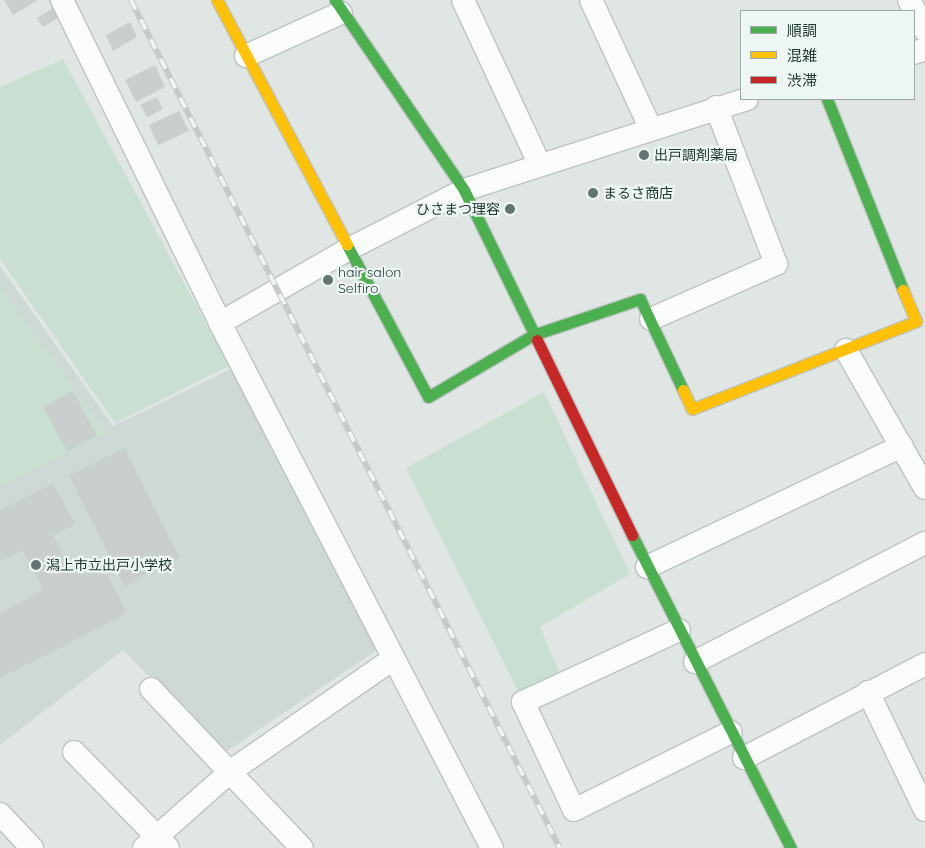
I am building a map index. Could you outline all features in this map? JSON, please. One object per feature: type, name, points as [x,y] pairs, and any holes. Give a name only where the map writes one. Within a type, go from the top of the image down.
[{"type":"street","points":[[62,0],[220,323],[492,848]]},
{"type":"street","points":[[217,0],[347,250],[428,397],[533,335],[640,299],[651,318],[692,409],[916,321],[869,213],[827,100]]},
{"type":"street","points":[[463,0],[540,163]]},
{"type":"street","points":[[591,0],[651,129]]},
{"type":"street","points":[[246,56],[338,7],[464,190],[647,567],[791,848]]},
{"type":"street","points":[[915,11],[925,30]]},
{"type":"street","points":[[220,323],[347,250],[464,190],[540,163],[743,100]]},
{"type":"street","points":[[651,318],[776,264],[716,107]]},
{"type":"street","points":[[846,350],[925,488]]},
{"type":"street","points":[[647,567],[902,446]]},
{"type":"street","points":[[695,662],[925,543]]},
{"type":"street","points":[[679,630],[523,702],[574,810],[731,732]]},
{"type":"street","points":[[74,752],[156,844],[230,770],[393,659]]},
{"type":"street","points":[[744,758],[925,664]]},
{"type":"street","points":[[150,689],[230,770],[302,848]]},
{"type":"street","points":[[868,692],[922,797]]},
{"type":"street","points":[[0,814],[32,848]]},
{"type":"shaded area","points":[[0,266],[113,426],[231,369],[376,651],[224,753],[123,650],[0,745]]},
{"type":"green space","points":[[63,59],[229,366],[115,423],[0,259],[0,87]]},
{"type":"green space","points":[[0,286],[107,433],[0,485]]},
{"type":"green space","points":[[544,392],[630,574],[540,627],[561,676],[518,691],[406,468]]},
{"type":"building","points":[[4,0],[38,0],[13,15]]},
{"type":"building","points":[[55,7],[61,16],[43,27],[37,18]]},
{"type":"building","points":[[130,22],[137,37],[113,51],[106,35]]},
{"type":"building","points":[[155,65],[165,87],[136,102],[125,80]]},
{"type":"building","points":[[157,97],[163,109],[147,117],[140,105]]},
{"type":"building","points":[[179,111],[189,131],[158,145],[149,125]]},
{"type":"building","points":[[73,391],[97,436],[67,451],[43,407]]},
{"type":"building","points":[[125,448],[180,558],[124,586],[69,475]]},
{"type":"building","points":[[53,483],[75,524],[53,535],[70,568],[97,555],[127,613],[0,678],[0,613],[44,590],[23,550],[0,562],[0,510]]},
{"type":"railway","points":[[131,0],[560,848]]},
{"type":"traffic: fast","points":[[335,0],[464,190],[537,340]]},
{"type":"traffic: fast","points":[[827,100],[903,290]]},
{"type":"traffic: fast","points":[[347,245],[428,397],[533,335],[640,299],[683,390]]},
{"type":"traffic: fast","points":[[632,535],[791,848]]},
{"type":"traffic: slow","points":[[217,0],[347,245]]},
{"type":"traffic: slow","points":[[683,390],[692,409],[916,321],[903,290]]},
{"type":"traffic: jam","points":[[537,340],[632,535]]},
{"type":"place","name":"出戸調剤薬局","points":[[644,155]]},
{"type":"place","name":"まるさ商店","points":[[593,193]]},
{"type":"place","name":"ひさまつ理容","points":[[510,209]]},
{"type":"place","name":"hair salon Selfiro","points":[[328,280]]},
{"type":"place","name":"潟上市立出戸小学校","points":[[36,565]]}]
